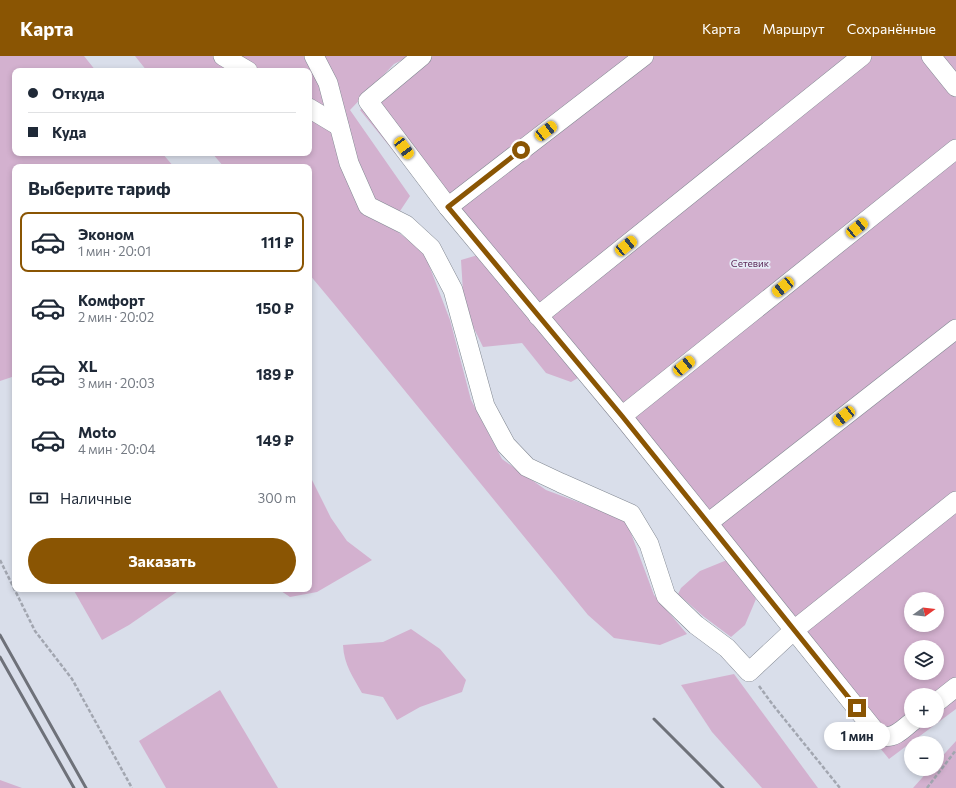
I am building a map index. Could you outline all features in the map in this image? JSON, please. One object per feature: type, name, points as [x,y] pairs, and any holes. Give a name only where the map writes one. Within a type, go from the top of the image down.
[{"type":"lane","points":[[223,56],[243,68]]},
{"type":"lane","points":[[314,56],[328,83],[349,163],[368,206],[406,225],[431,248],[452,290],[485,406],[506,445],[527,467],[631,514],[649,544],[666,596],[696,625],[727,648],[749,672],[794,630],[956,502]]},
{"type":"lane","points":[[422,56],[368,102],[448,207],[622,416],[875,731],[884,736],[891,736],[904,728]]},
{"type":"lane","points":[[448,207],[644,56]]},
{"type":"lane","points":[[538,316],[862,56]]},
{"type":"lane","points":[[931,56],[956,87]]},
{"type":"lane","points":[[312,110],[339,126]]},
{"type":"lane","points":[[622,416],[956,149]]},
{"type":"lane","points":[[708,523],[956,329]]},
{"type":"lane","points":[[944,696],[956,687]]},
{"type":"path","points":[[0,560],[12,584]]},
{"type":"path","points":[[16,592],[35,631],[72,679],[132,788]]},
{"type":"path","points":[[749,672],[773,705],[840,788]]},
{"type":"path","points":[[927,788],[956,750]]},
{"type":"green space","points":[[0,56],[84,56],[94,68],[12,68],[12,156],[165,156],[171,164],[12,164],[12,377],[0,381]]},
{"type":"green space","points":[[135,56],[410,56],[394,64],[350,110],[410,196],[390,226],[424,252],[450,320],[471,400],[502,459],[546,490],[626,520],[654,595],[687,634],[660,645],[614,638],[588,615],[312,278],[312,164],[221,164],[215,156],[312,156],[312,68],[145,68]]},
{"type":"green space","name":"Сетевик","points":[[424,56],[956,56],[956,709],[944,718],[944,688],[904,688],[904,728],[931,728],[920,736],[904,736],[904,748],[889,759],[746,584],[756,599],[745,625],[731,637],[703,616],[678,594],[681,588],[700,571],[727,560],[578,378],[571,382],[546,373],[522,343],[483,347],[464,308],[461,260],[478,255],[360,110]]},
{"type":"green space","points":[[312,480],[331,518],[347,541],[372,560],[317,592],[290,597],[282,592],[312,592]]},
{"type":"green space","points":[[75,592],[177,592],[129,625],[102,640]]},
{"type":"green space","points":[[411,629],[440,649],[466,680],[462,692],[420,707],[397,720],[383,697],[362,693],[347,665],[343,645],[383,642]]},
{"type":"green space","points":[[734,674],[818,788],[762,788],[712,732],[681,685]]},
{"type":"green space","points":[[220,690],[278,788],[166,788],[139,741]]},
{"type":"green space","points":[[956,741],[956,788],[913,788],[924,776],[944,776],[944,754]]},
{"type":"green space","points":[[0,780],[22,788],[0,788]]},
{"type":"railway","points":[[0,635],[86,788]]},
{"type":"railway","points":[[0,657],[74,788]]},
{"type":"railway","points":[[654,719],[723,788]]},
{"type":"route","points":[[521,150],[448,207],[622,416],[857,708]]}]
